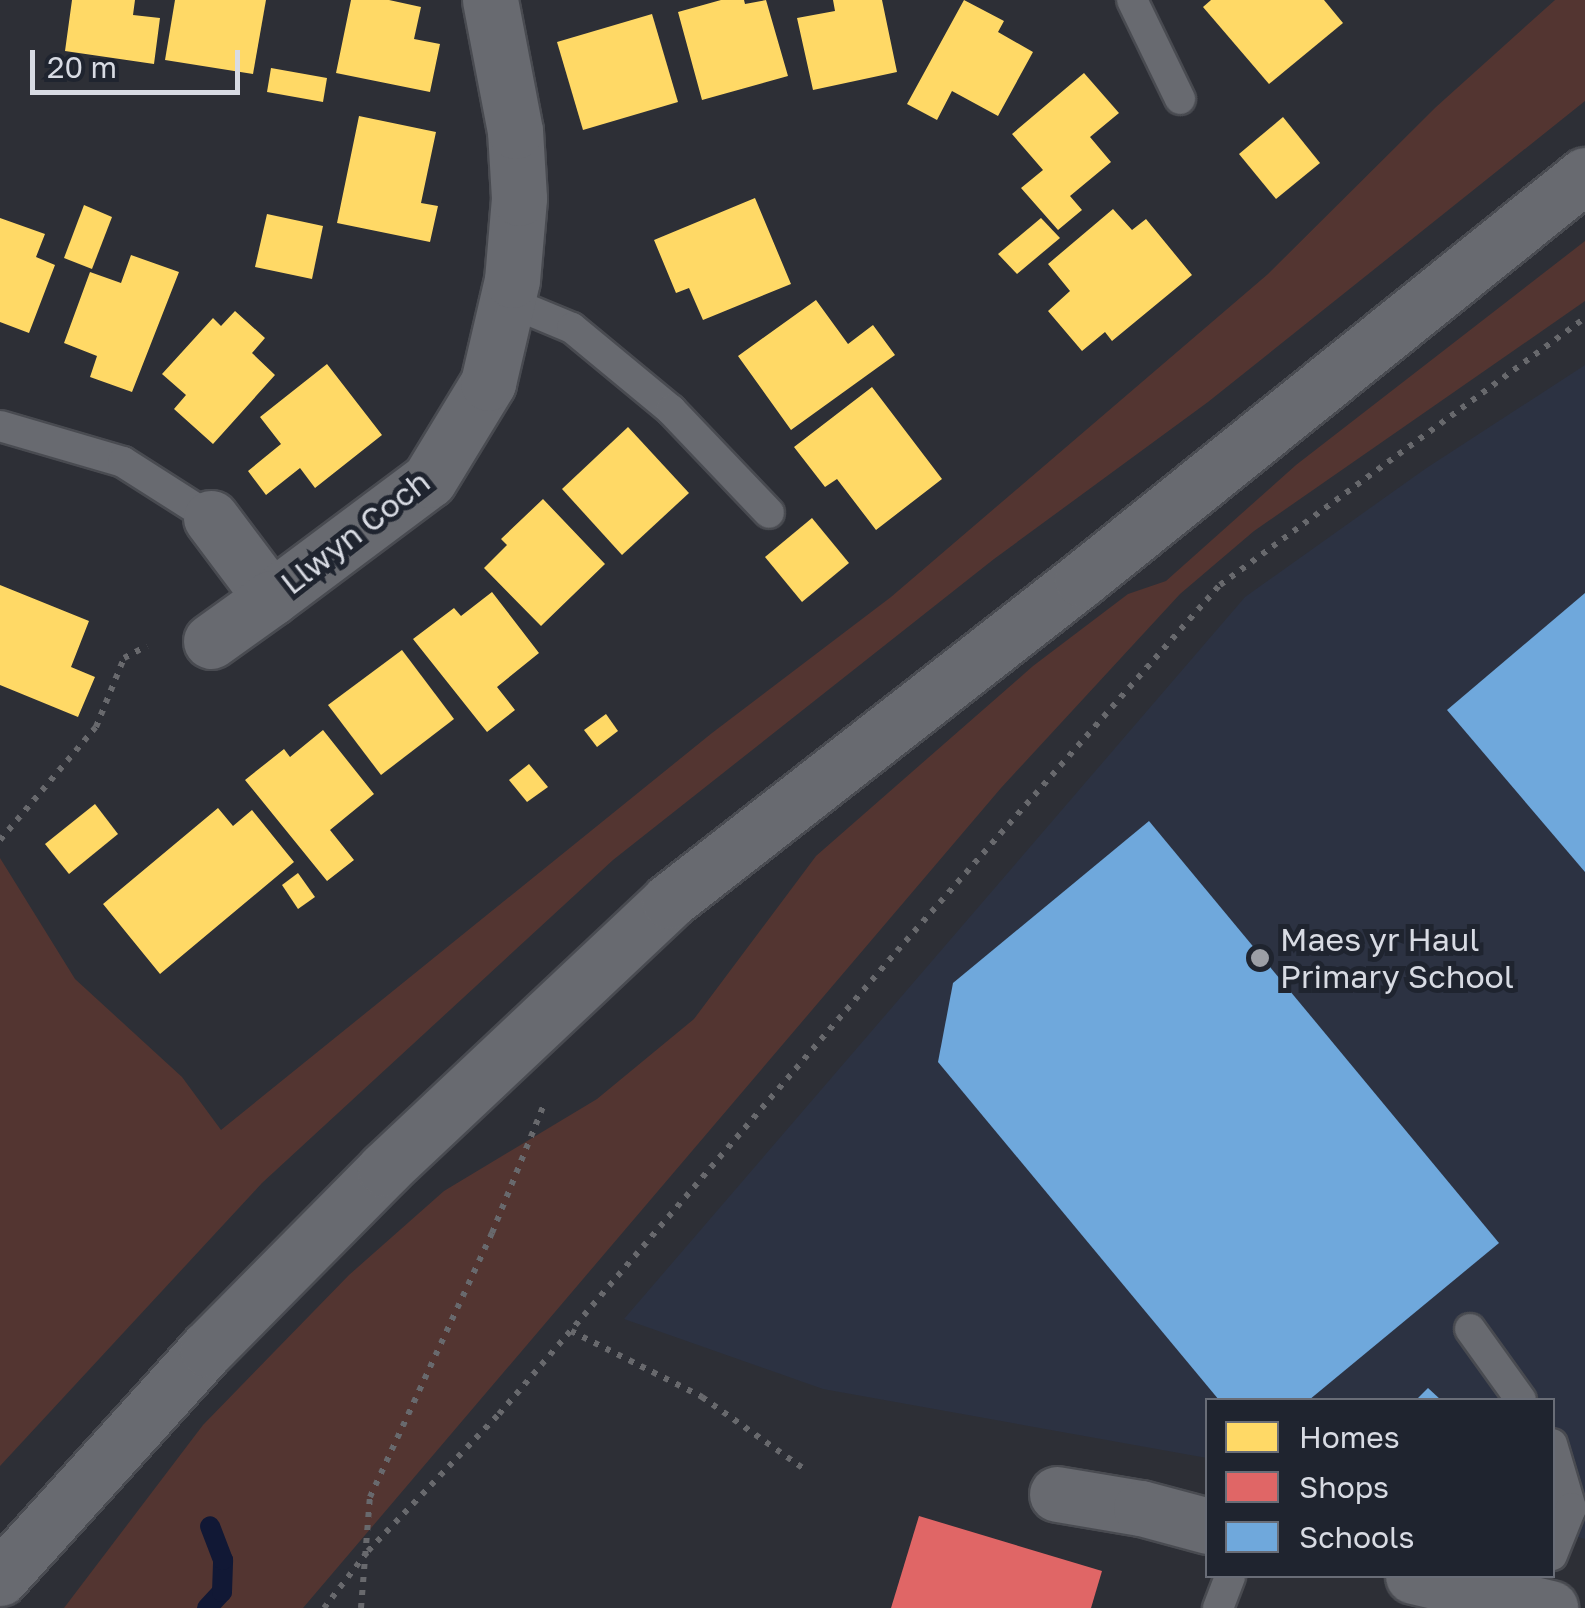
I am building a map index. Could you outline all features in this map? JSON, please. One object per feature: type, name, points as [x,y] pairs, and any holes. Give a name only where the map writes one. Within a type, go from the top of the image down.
[{"type":"main road","name":"Llwyn Coch","points":[[210,640],[429,480],[488,382],[507,301],[518,198],[515,131],[490,0]]},
{"type":"main road","points":[[0,1578],[221,1335],[385,1169],[669,901],[1082,579],[1585,174]]},
{"type":"main road","name":"Llwyn Coch","points":[[210,518],[271,598]]},
{"type":"main road","points":[[1058,1494],[1141,1508],[1205,1525]]},
{"type":"main road","points":[[1422,1578],[1550,1608]]},
{"type":"lane","points":[[1132,0],[1180,99]]},
{"type":"lane","points":[[507,301],[572,328],[671,410],[769,513]]},
{"type":"lane","name":"Llwyn Coch","points":[[0,426],[123,462],[210,518]]},
{"type":"lane","points":[[1470,1329],[1521,1398]]},
{"type":"lane","points":[[1555,1454],[1572,1508],[1555,1547]]},
{"type":"lane","points":[[1218,1608],[1229,1578]]},
{"type":"lane","points":[[1548,1578],[1550,1608]]},
{"type":"path","points":[[324,1608],[368,1551],[500,1414],[896,950],[1220,585],[1585,318]]},
{"type":"path","points":[[0,840],[96,727],[124,658],[168,636],[210,640]]},
{"type":"path","points":[[361,1608],[370,1497],[542,1118],[552,1011]]},
{"type":"path","points":[[571,1331],[702,1397],[804,1470]]},
{"type":"shaded area","points":[[1555,0],[1585,0],[1585,101],[1208,402],[994,559],[613,860],[262,1183],[0,1466],[0,858],[75,979],[182,1077],[221,1130],[712,733],[891,597],[1268,274],[1436,107]]},
{"type":"shaded area","points":[[1585,241],[1585,301],[1254,531],[1180,594],[1001,788],[303,1608],[64,1608],[203,1425],[349,1275],[444,1191],[597,1099],[694,1019],[816,856],[1033,666],[1128,594],[1166,581],[1296,465]]},
{"type":"shaded area","name":"Maes yr Haul Primary School","points":[[1585,365],[1585,1539],[1555,1531],[1555,1398],[1205,1398],[1205,1458],[823,1389],[624,1319],[1245,597],[1425,469]]},
{"type":"building: Homes","points":[[72,0],[135,0],[133,15],[160,18],[154,64],[65,51]]},
{"type":"building: Homes","points":[[175,0],[266,0],[253,74],[165,60]]},
{"type":"building: Homes","points":[[351,0],[389,0],[421,7],[414,39],[440,44],[430,92],[336,73]]},
{"type":"building: Homes","points":[[721,0],[744,0],[745,4],[766,0],[788,76],[702,100],[678,12]]},
{"type":"building: Homes","points":[[833,0],[882,0],[897,72],[813,90],[797,18],[835,11]]},
{"type":"building: Homes","points":[[964,0],[1004,21],[998,32],[1033,52],[998,116],[952,91],[937,120],[907,104]]},
{"type":"building: Homes","points":[[1211,0],[1324,0],[1343,23],[1269,84],[1203,7]]},
{"type":"building: Homes","points":[[652,14],[678,102],[583,130],[557,42]]},
{"type":"building: Homes","points":[[271,68],[327,78],[323,102],[267,92]]},
{"type":"building: Homes","points":[[1084,73],[1119,113],[1090,137],[1111,162],[1070,196],[1082,210],[1058,230],[1021,188],[1043,170],[1012,134]]},
{"type":"building: Homes","points":[[359,116],[436,132],[421,203],[438,206],[430,242],[337,223]]},
{"type":"building: Homes","points":[[1283,117],[1320,163],[1276,199],[1239,154]]},
{"type":"building: Homes","points":[[755,198],[791,284],[703,320],[689,288],[676,293],[654,240]]},
{"type":"building: Homes","points":[[84,205],[112,217],[92,269],[64,258]]},
{"type":"building: Homes","points":[[1113,209],[1132,230],[1146,219],[1192,275],[1112,341],[1105,332],[1082,351],[1048,311],[1070,291],[1048,264]]},
{"type":"building: Homes","points":[[267,214],[323,226],[312,279],[255,267]]},
{"type":"building: Homes","points":[[0,218],[45,234],[36,257],[55,265],[29,333],[0,322]]},
{"type":"building: Homes","points":[[1041,218],[1060,238],[1017,274],[998,254]]},
{"type":"building: Homes","points":[[131,255],[179,272],[132,392],[90,377],[97,356],[64,343],[90,272],[121,283]]},
{"type":"building: Homes","points":[[816,300],[848,344],[873,325],[895,355],[791,430],[738,356]]},
{"type":"building: Homes","points":[[235,311],[265,338],[252,353],[275,375],[213,444],[174,409],[186,395],[162,374],[213,318],[221,326]]},
{"type":"building: Homes","points":[[327,364],[382,435],[315,488],[300,468],[266,495],[248,471],[281,444],[260,417]]},
{"type":"building: Homes","points":[[872,387],[942,479],[876,530],[837,479],[825,487],[794,447]]},
{"type":"building: Homes","points":[[628,427],[689,493],[622,555],[562,489]]},
{"type":"building: Homes","points":[[543,499],[605,564],[541,626],[484,568],[507,545],[501,539]]},
{"type":"building: Homes","points":[[812,518],[849,563],[802,602],[765,557]]},
{"type":"building: Homes","points":[[0,585],[89,621],[71,667],[95,677],[78,717],[0,685]]},
{"type":"building: Homes","points":[[492,592],[539,653],[497,687],[515,710],[487,732],[413,639],[454,608],[461,616]]},
{"type":"building: Homes","points":[[402,650],[454,719],[381,775],[328,705]]},
{"type":"building: Homes","points":[[606,714],[618,731],[597,747],[584,730]]},
{"type":"building: Homes","points":[[323,730],[374,794],[330,830],[354,860],[327,881],[245,780],[284,749],[290,757]]},
{"type":"building: Homes","points":[[529,764],[548,787],[527,802],[509,780]]},
{"type":"building: Homes","points":[[95,804],[118,834],[69,874],[45,844]]},
{"type":"building: Homes","points":[[218,808],[233,826],[252,810],[294,862],[160,974],[103,904]]},
{"type":"building: Homes","points":[[298,873],[315,897],[298,909],[282,885]]},
{"type":"building: Shops","points":[[919,1516],[1102,1571],[1091,1608],[891,1608]]},
{"type":"building: Schools","points":[[1585,593],[1585,872],[1447,710]]},
{"type":"building: Schools","points":[[1149,821],[1499,1243],[1311,1398],[1217,1398],[938,1062],[953,983]]},
{"type":"building: Schools","points":[[1428,1388],[1439,1398],[1418,1398]]},
{"type":"waterway","points":[[207,1608],[222,1592],[223,1560],[210,1526]]},
{"type":"place","name":"Maes yr Haul Primary School","points":[[1260,958]]}]
